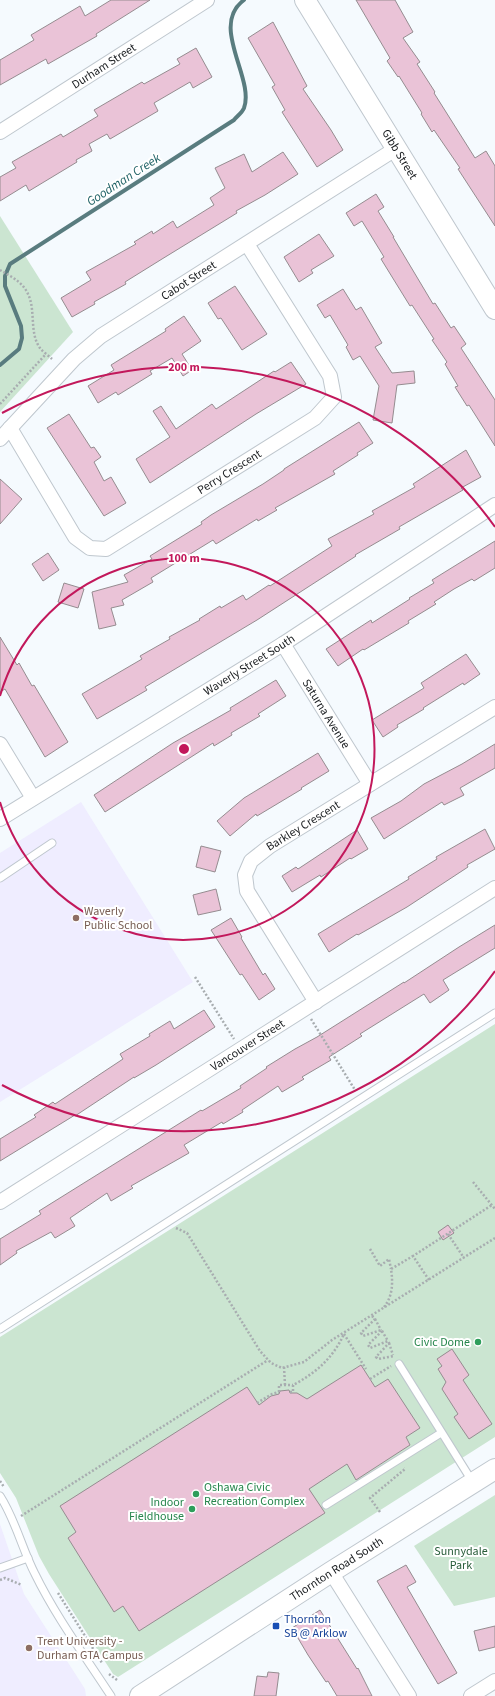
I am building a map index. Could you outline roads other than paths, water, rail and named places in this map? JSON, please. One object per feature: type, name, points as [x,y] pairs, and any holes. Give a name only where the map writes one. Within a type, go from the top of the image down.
[{"type":"main road","name":"Gibb Street","points":[[305,0],[495,309]]},
{"type":"main road","name":"Thornton Road South","points":[[140,1696],[331,1572],[495,1469]]},
{"type":"street","name":"Durham Street","points":[[0,132],[207,0]]},
{"type":"street","name":"Cabot Street","points":[[0,439],[88,347],[101,336],[397,148]]},
{"type":"street","name":"Perry Crescent","points":[[10,428],[75,537],[90,548],[106,549],[315,418],[334,397],[330,376],[247,244]]},
{"type":"street","name":"Waverly Street South","points":[[0,819],[283,644],[495,505]]},
{"type":"street","name":"Saturna Avenue","points":[[283,644],[370,784]]},
{"type":"street","name":"Barkley Crescent","points":[[311,1006],[247,891],[245,875],[251,861],[270,846],[495,707]]},
{"type":"street","points":[[0,744],[33,798]]},
{"type":"street","name":"Vancouver Street","points":[[0,1202],[495,888]]},
{"type":"street","points":[[331,1572],[409,1696]]},
{"type":"street","points":[[470,1696],[495,1681]]},
{"type":"lane","points":[[0,878],[52,843]]},
{"type":"lane","points":[[0,1329],[495,1013]]},
{"type":"lane","points":[[395,1365],[473,1483]]},
{"type":"lane","points":[[326,1505],[441,1433]]},
{"type":"lane","points":[[0,1496],[15,1524],[34,1573],[51,1603],[111,1696]]},
{"type":"lane","points":[[0,1568],[28,1558]]},
{"type":"waterway","name":"Goodman Creek","points":[[0,365],[19,349],[22,338],[21,326],[5,286],[5,276],[10,264],[234,120],[241,113],[244,108],[246,96],[244,82],[232,38],[231,24],[234,11],[244,0]]},
{"type":"place","name":"Waverly Public School","points":[[76,918]]},
{"type":"place","name":"Civic Dome","points":[[478,1342]]},
{"type":"place","name":"Oshawa Civic Recreation Complex","points":[[196,1494]]},
{"type":"place","name":"Indoor Fieldhouse","points":[[192,1509]]},
{"type":"place","name":"Thornton SB @ Arklow","points":[[276,1626]]},
{"type":"place","name":"Trent University - Durham GTA Campus","points":[[29,1648]]},
{"type":"park label","name":"Sunnydale Park","points":[[461,1558]]}]
